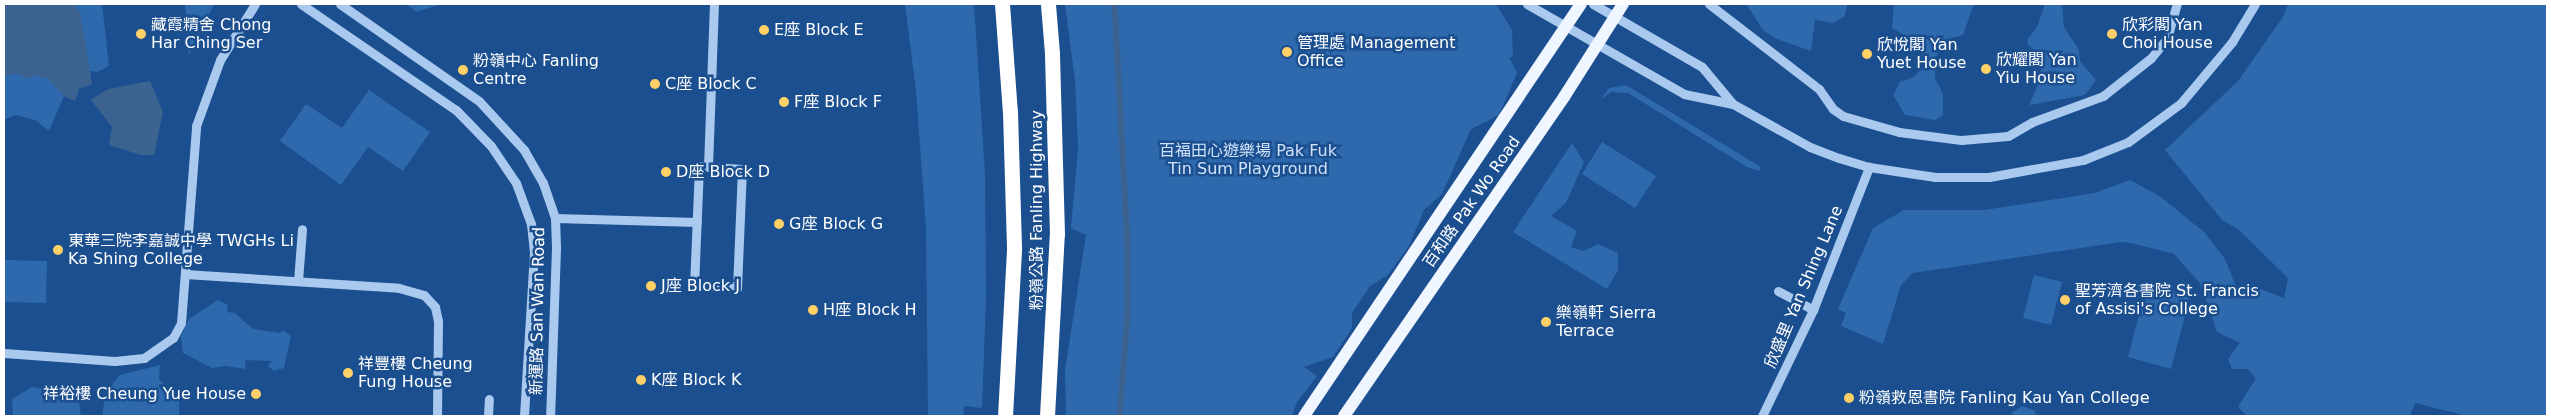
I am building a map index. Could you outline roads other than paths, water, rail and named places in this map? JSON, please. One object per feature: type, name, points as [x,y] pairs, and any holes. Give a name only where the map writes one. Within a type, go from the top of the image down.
[{"type":"highway","name":"粉嶺公路 Fanling Highway","points":[[1002,4],[1010,112],[1014,250],[1006,416]]},
{"type":"highway","name":"粉嶺公路 Fanling Highway","points":[[1048,4],[1052,53],[1057,234],[1048,416]]},
{"type":"main road","name":"百和路 Pak Wo Road","points":[[1304,416],[1580,4]]},
{"type":"main road","name":"百和路 Pak Wo Road","points":[[1344,416],[1599,44],[1623,4]]},
{"type":"street","points":[[4,353],[115,361],[144,358],[173,338],[181,323],[196,126],[206,93],[220,60],[255,4]]},
{"type":"street","name":"新運路 San Wan Road","points":[[302,4],[456,110],[491,146],[516,183],[531,224],[534,252],[524,416]]},
{"type":"street","name":"新運路 San Wan Road","points":[[340,4],[456,84],[497,119],[534,166],[555,218],[550,416]]},
{"type":"street","points":[[708,167],[714,4]]},
{"type":"street","points":[[1527,4],[1684,94],[1733,104],[1810,147],[1869,168],[1935,177],[1989,177],[2083,160],[2105,153],[2128,142],[2181,103],[2232,42],[2253,4]]},
{"type":"street","points":[[1593,4],[1702,67],[1733,104]]},
{"type":"street","points":[[1709,4],[1819,89],[1833,109],[1842,116],[1898,132],[1961,140],[2008,136],[2032,122],[2103,96],[2151,58],[2167,38],[2177,4]]},
{"type":"street","points":[[699,166],[708,167],[742,168],[737,288],[694,286],[699,166]]},
{"type":"street","name":"欣盛里 Yan Shing Lane","points":[[1762,416],[1813,310],[1869,168]]},
{"type":"street","points":[[555,218],[697,222]]},
{"type":"street","points":[[298,281],[302,230]]},
{"type":"street","points":[[185,274],[399,288],[424,295],[434,307],[438,321],[437,416]]},
{"type":"street","points":[[1778,291],[1813,310]]},
{"type":"street","points":[[488,416],[489,399]]},
{"type":"waterway","points":[[1115,4],[1128,245],[1128,316],[1120,416]]},
{"type":"place","name":"E座 Block E","points":[[764,30]]},
{"type":"place","name":"藏霞精舍 Chong Har Ching Ser","points":[[141,34]]},
{"type":"place","name":"欣彩閣 Yan Choi House","points":[[2112,34]]},
{"type":"place","name":"管理處 Management Office","points":[[1287,52]]},
{"type":"place","name":"欣悅閣 Yan Yuet House","points":[[1867,54]]},
{"type":"place","name":"欣耀閣 Yan Yiu House","points":[[1986,69]]},
{"type":"place","name":"粉嶺中心 Fanling Centre","points":[[463,70]]},
{"type":"place","name":"C座 Block C","points":[[655,84]]},
{"type":"place","name":"F座 Block F","points":[[784,102]]},
{"type":"place","name":"D座 Block D","points":[[666,172]]},
{"type":"place","name":"G座 Block G","points":[[779,224]]},
{"type":"place","name":"東華三院李嘉誠中學 TWGHs Li Ka Shing College","points":[[58,250]]},
{"type":"place","name":"J座 Block J","points":[[651,286]]},
{"type":"place","name":"聖芳濟各書院 St. Francis of Assisi's College","points":[[2065,300]]},
{"type":"place","name":"H座 Block H","points":[[813,310]]},
{"type":"place","name":"樂嶺軒 Sierra Terrace","points":[[1546,322]]},
{"type":"place","name":"祥豐樓 Cheung Fung House","points":[[348,373]]},
{"type":"place","name":"K座 Block K","points":[[641,380]]},
{"type":"place","name":"祥裕樓 Cheung Yue House","points":[[256,394]]},
{"type":"place","name":"粉嶺救恩書院 Fanling Kau Yan College","points":[[1849,398]]},
{"type":"park label","name":"百福田心遊樂場 Pak Fuk Tin Sum Playground","points":[[1248,160]]}]
